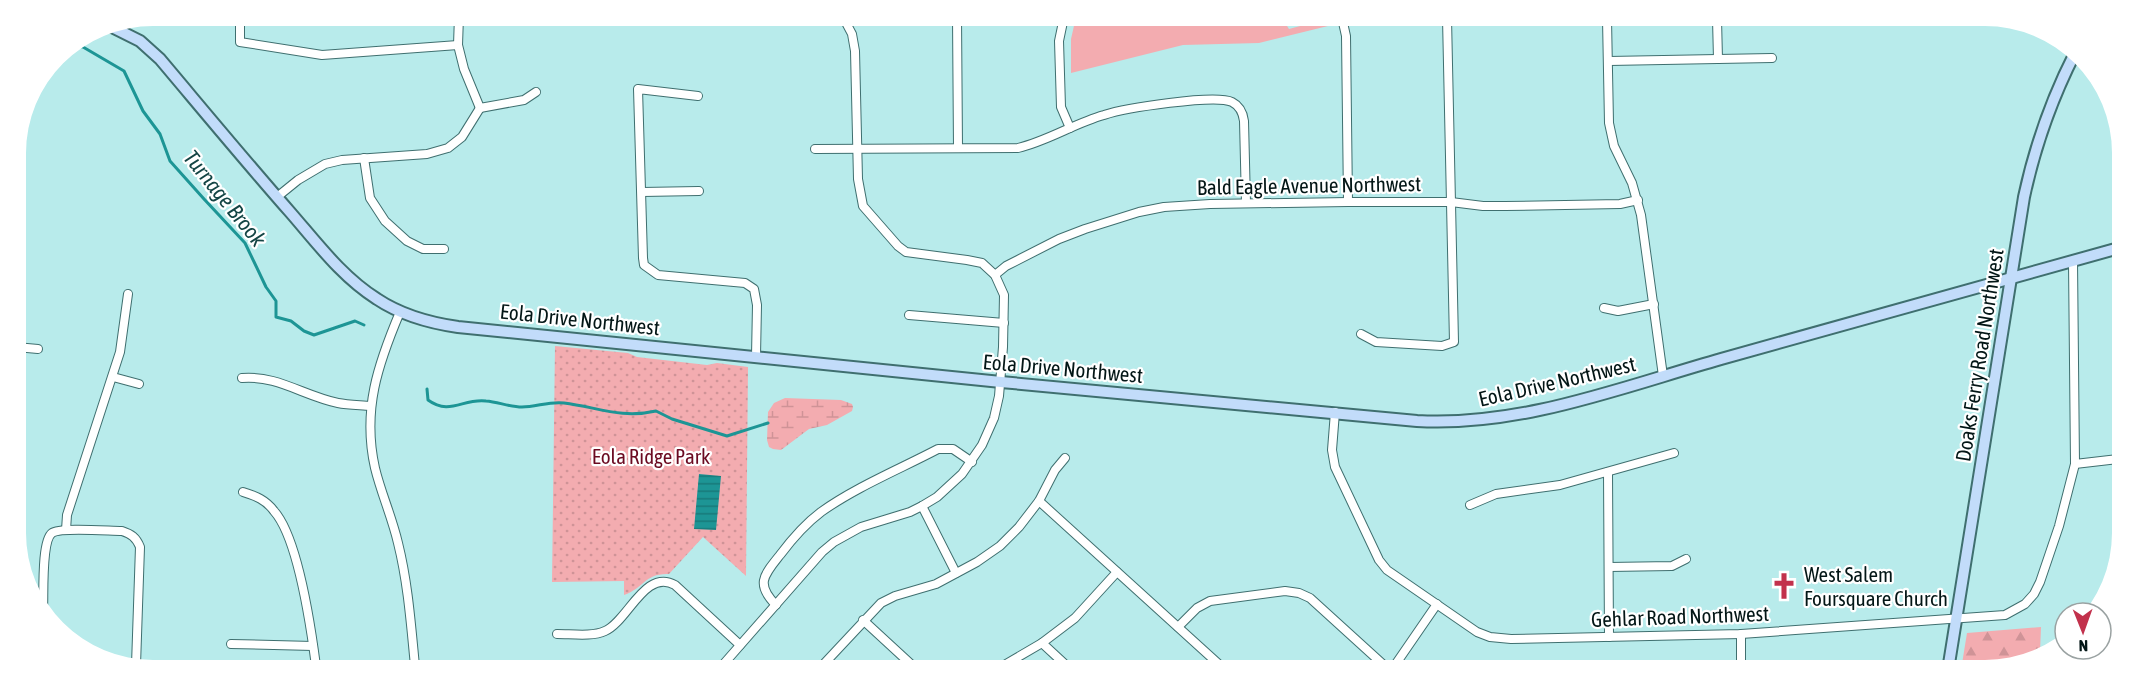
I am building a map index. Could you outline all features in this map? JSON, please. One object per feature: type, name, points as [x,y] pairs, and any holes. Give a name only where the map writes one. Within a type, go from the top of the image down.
[{"type":"main road","name":"Eola Drive Northwest","points":[[120,30],[140,41],[160,59],[351,280],[378,300],[400,312],[448,326],[1000,382],[1431,422],[1487,420],[1539,410],[2112,250]]},
{"type":"main road","name":"Doaks Ferry Road Northwest","points":[[1950,659],[2032,161],[2047,113],[2071,60]]},
{"type":"street","points":[[240,26],[240,42],[322,55],[458,45]]},
{"type":"street","points":[[459,26],[458,45],[464,69],[480,108]]},
{"type":"street","points":[[727,660],[822,552],[834,542],[861,527],[910,512],[949,486],[972,462],[989,432],[999,396],[1004,295],[995,275],[982,263],[912,254],[898,246],[863,206],[858,189],[855,51],[852,34],[848,26]]},
{"type":"street","points":[[957,26],[958,148]]},
{"type":"street","points":[[1062,26],[1059,42],[1061,107],[1070,128]]},
{"type":"street","points":[[1344,26],[1346,36],[1348,202]]},
{"type":"street","points":[[1362,334],[1376,342],[1442,346],[1454,342],[1447,26]]},
{"type":"street","points":[[1607,26],[1610,123],[1614,146],[1638,200],[1663,376]]},
{"type":"street","points":[[1717,26],[1718,59]]},
{"type":"street","points":[[1609,61],[1772,58]]},
{"type":"street","points":[[698,96],[638,89],[642,258],[644,265],[658,275],[745,283],[754,289],[757,305],[756,356]]},
{"type":"street","points":[[277,197],[298,180],[325,164],[364,158],[427,154],[448,148],[462,137],[480,108],[524,100],[536,92]]},
{"type":"street","points":[[815,149],[1018,148],[1032,145],[1103,115],[1160,104],[1226,100],[1238,107],[1244,120],[1246,203]]},
{"type":"street","points":[[364,158],[370,198],[385,222],[407,241],[423,249],[444,249]]},
{"type":"street","points":[[642,192],[699,191]]},
{"type":"street","name":"Bald Eagle Avenue Northwest","points":[[995,275],[1006,266],[1024,259],[1059,239],[1108,220],[1164,207],[1348,202],[1451,202],[1505,206],[1620,204],[1638,200]]},
{"type":"street","name":"Gehlar Road Northwest","points":[[1335,412],[1332,450],[1335,467],[1379,560],[1387,570],[1477,632],[1490,637],[1740,634],[2005,615],[2025,604],[2034,594],[2049,559],[2075,464],[2073,261]]},
{"type":"street","points":[[66,530],[67,515],[120,352],[128,294]]},
{"type":"street","points":[[1604,308],[1618,311],[1654,304]]},
{"type":"street","points":[[400,312],[382,353],[371,406],[371,444],[399,544],[410,611],[414,660]]},
{"type":"street","points":[[909,315],[1004,323]]},
{"type":"street","points":[[26,348],[38,350]]},
{"type":"street","points":[[242,378],[258,376],[285,383],[338,403],[371,406]]},
{"type":"street","points":[[113,377],[139,384]]},
{"type":"street","points":[[776,605],[765,592],[763,586],[765,575],[798,533],[820,513],[938,449],[953,449],[972,462]]},
{"type":"street","points":[[1470,505],[1496,494],[1560,484],[1674,453]]},
{"type":"street","points":[[828,660],[880,603],[895,596],[936,584],[977,562],[1000,546],[1039,501],[1055,470],[1065,458]]},
{"type":"street","points":[[2075,464],[2112,460]]},
{"type":"street","points":[[1608,472],[1609,637]]},
{"type":"street","points":[[243,492],[265,501],[281,520],[290,540],[315,660]]},
{"type":"street","points":[[1039,501],[1214,659]]},
{"type":"street","points":[[922,506],[956,573]]},
{"type":"street","points":[[44,597],[47,540],[54,531],[122,531],[129,533],[138,541],[140,556],[136,658]]},
{"type":"street","points":[[1609,567],[1672,566],[1686,559]]},
{"type":"street","points":[[1014,660],[1042,644],[1075,618],[1117,572]]},
{"type":"street","points":[[557,634],[604,632],[651,584],[664,581],[675,585],[740,645]]},
{"type":"street","points":[[1178,627],[1197,608],[1210,602],[1285,591],[1299,593],[1310,598],[1377,659]]},
{"type":"street","points":[[1399,659],[1437,604]]},
{"type":"street","points":[[863,621],[906,660]]},
{"type":"street","points":[[1740,634],[1741,659]]},
{"type":"street","points":[[231,644],[313,646]]},
{"type":"street","points":[[1042,644],[1059,660]]},
{"type":"green space","points":[[1074,26],[1287,26],[1289,29],[1300,26],[1328,26],[1259,43],[1183,45],[1071,73],[1071,39]]},
{"type":"green space","name":"Eola Ridge Park","points":[[555,346],[628,353],[637,357],[707,365],[717,363],[748,367],[746,576],[703,537],[669,574],[649,578],[624,595],[624,581],[552,582]]},
{"type":"green space","points":[[785,398],[841,400],[852,404],[853,407],[852,411],[827,425],[809,429],[781,450],[773,449],[769,447],[767,440],[768,412],[774,403]]},
{"type":"green space","points":[[2041,627],[2040,646],[2009,657],[1963,659],[1967,633]]},
{"type":"water","points":[[699,474],[721,476],[716,530],[694,529]]},
{"type":"waterway","name":"Turnage Brook","points":[[82,47],[124,71],[143,111],[160,134],[170,161],[245,243],[266,287],[276,301],[276,317],[291,321],[314,335],[355,321],[364,325]]},
{"type":"waterway","name":"Turnage Brook","points":[[427,389],[428,400],[436,405],[450,407],[478,401],[522,407],[564,403],[620,413],[656,411],[672,419],[727,436],[768,423]]},
{"type":"place","name":"West Salem Foursquare Church","points":[[1784,586]]}]
